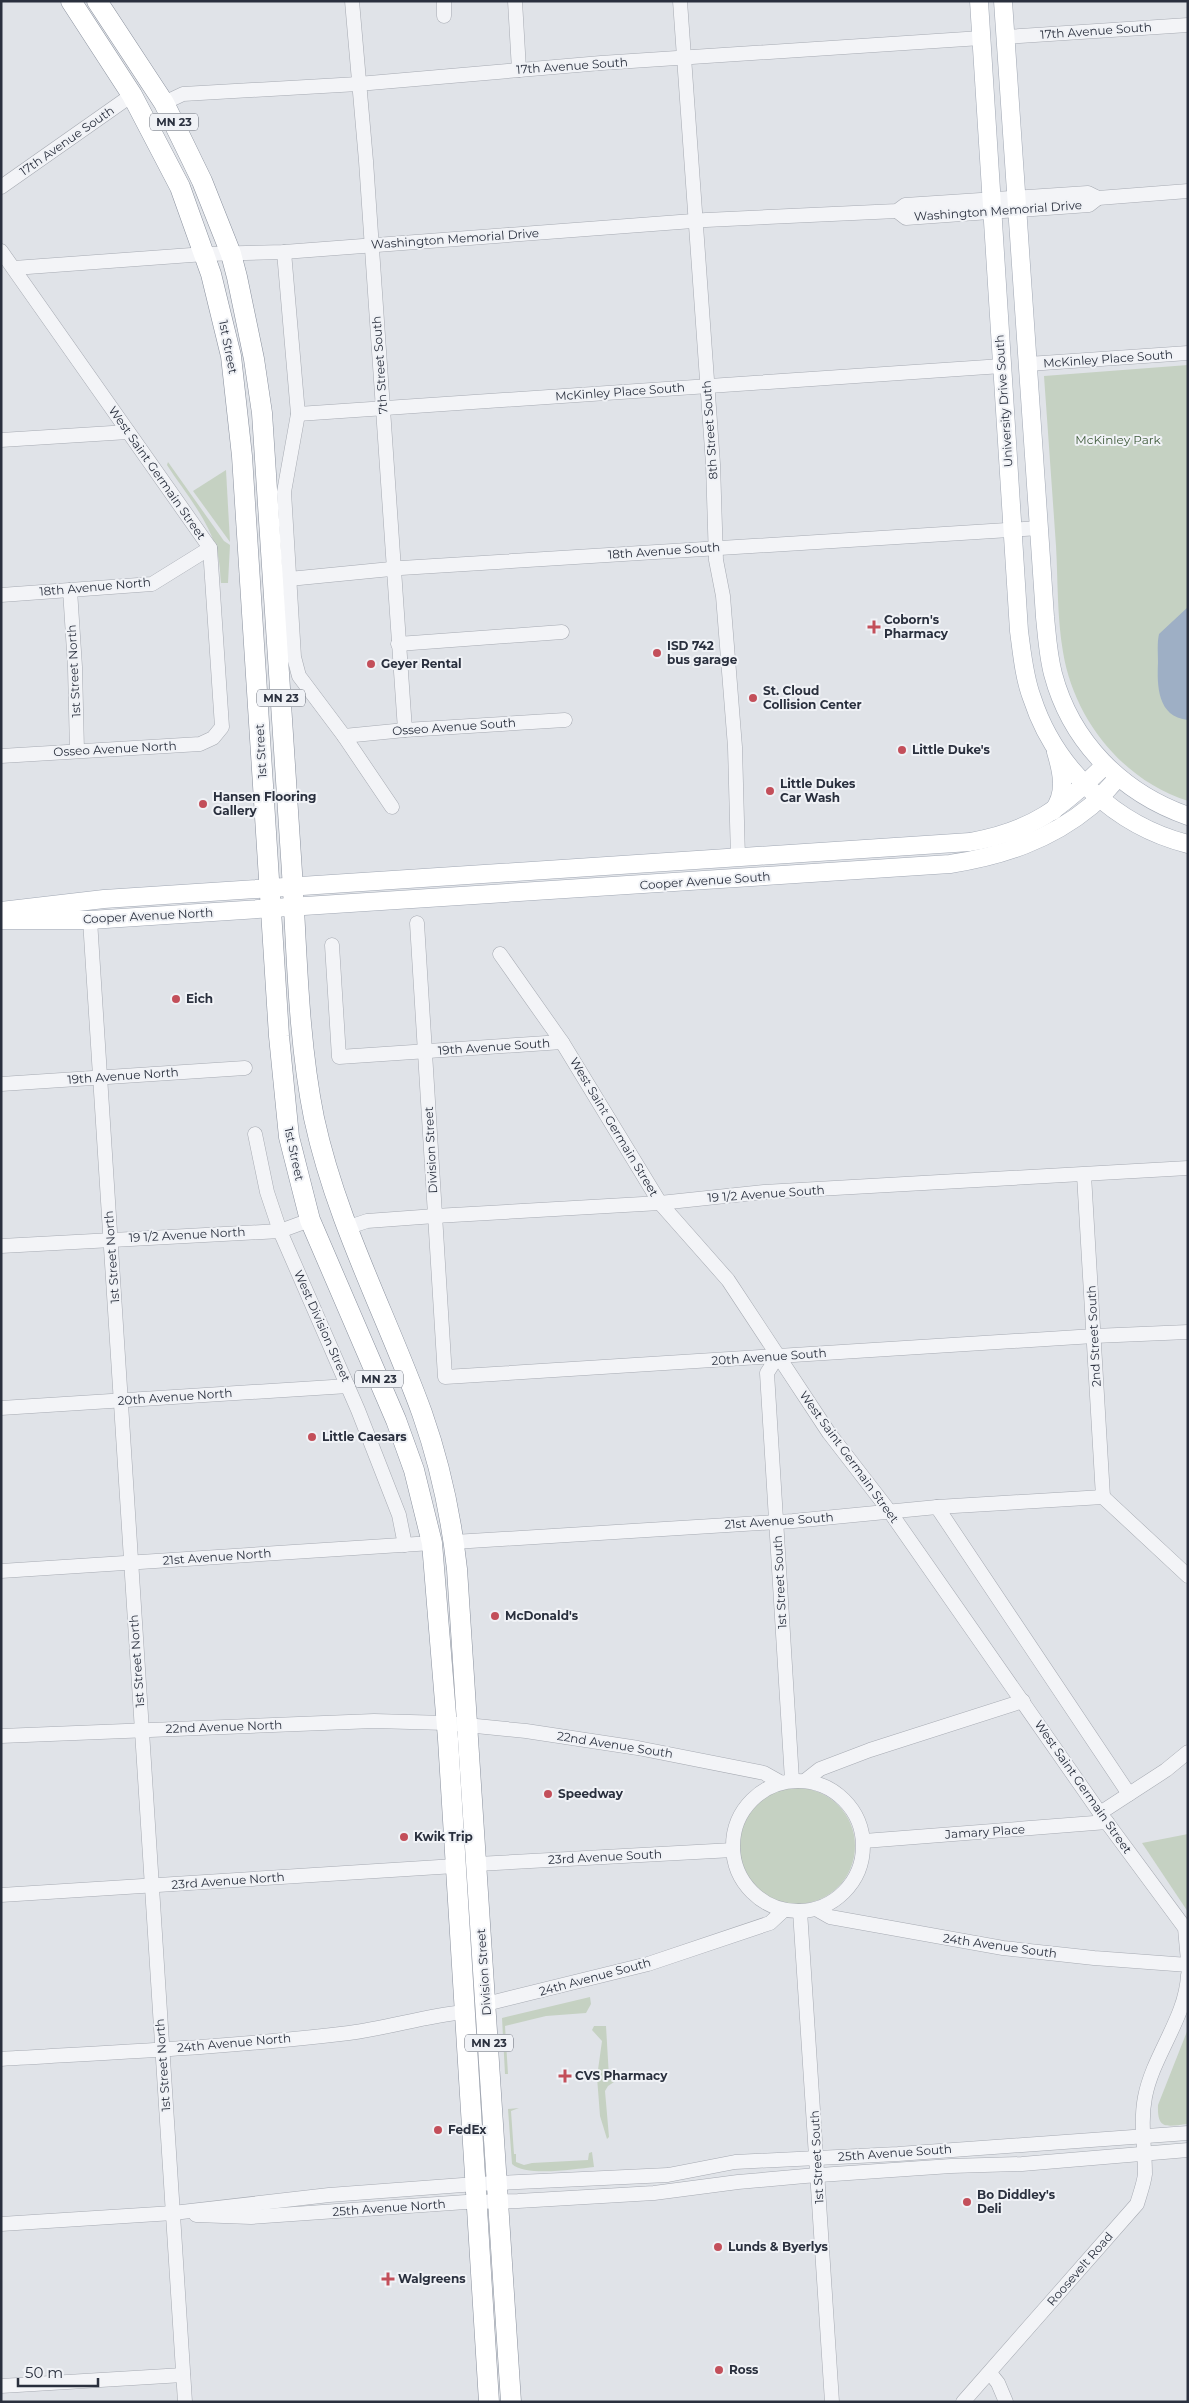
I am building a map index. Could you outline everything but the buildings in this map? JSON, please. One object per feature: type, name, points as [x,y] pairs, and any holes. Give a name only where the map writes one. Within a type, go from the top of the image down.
[{"type":"highway","name":"1st Street","points":[[70,1],[132,95],[180,187],[205,254],[222,316],[237,393],[254,619],[285,1106],[294,1159],[310,1220],[396,1420],[414,1470],[432,1543]]},
{"type":"highway","name":"1st Street","points":[[97,1],[164,104],[202,181],[231,254],[248,325],[262,413],[294,907],[308,1084],[322,1153],[346,1228],[422,1414],[441,1476],[454,1542]]},
{"type":"highway","name":"Division Street","points":[[454,1542],[469,1725],[511,2402]]},
{"type":"highway","name":"Division Street","points":[[432,1543],[446,1722],[489,2402]]},
{"type":"main road","name":"University Drive South","points":[[979,1],[1019,631],[1027,683],[1038,714],[1065,762],[1085,784]]},
{"type":"main road","points":[[1003,1],[1045,617],[1053,674],[1072,721],[1105,766],[1118,778],[1152,800],[1188,816]]},
{"type":"main road","points":[[1053,742],[1061,771],[1062,788],[1060,801],[1053,811]]},
{"type":"main road","points":[[1,910],[104,899],[970,842],[1021,828],[1053,811],[1064,804],[1105,766]]},
{"type":"main road","name":"Cooper Avenue South","points":[[294,907],[950,864],[985,858],[1024,846],[1062,826],[1100,798],[1118,778]]},
{"type":"main road","points":[[1085,784],[1100,798],[1141,826],[1188,844]]},
{"type":"main road","name":"Cooper Avenue North","points":[[1,920],[90,920],[294,907]]},
{"type":"street","name":"7th Street South","points":[[352,1],[366,162],[405,730]]},
{"type":"street","points":[[444,1],[444,16]]},
{"type":"street","points":[[515,1],[520,70]]},
{"type":"street","name":"8th Street South","points":[[680,1],[707,386],[717,574],[723,596],[736,747],[738,858]]},
{"type":"street","name":"17th Avenue South","points":[[1005,37],[1188,25]]},
{"type":"street","name":"17th Avenue South","points":[[164,104],[183,94],[358,84],[520,70],[981,38]]},
{"type":"street","name":"17th Avenue South","points":[[1,187],[132,95]]},
{"type":"street","name":"Washington Memorial Drive","points":[[14,268],[205,254],[284,252],[696,221],[898,211],[906,218],[992,206],[1089,205],[1098,198],[1188,191]]},
{"type":"street","name":"West Saint Germain Street","points":[[1,251],[210,548],[222,727]]},
{"type":"street","points":[[284,252],[298,414],[284,492],[294,657],[299,676],[344,736],[392,807]]},
{"type":"street","name":"McKinley Place South","points":[[1028,364],[1188,353]]},
{"type":"street","name":"McKinley Place South","points":[[298,414],[1002,366]]},
{"type":"street","points":[[1,440],[128,432]]},
{"type":"street","name":"18th Avenue South","points":[[289,578],[394,568],[1040,528]]},
{"type":"street","name":"18th Avenue North","points":[[1,595],[152,584],[210,548]]},
{"type":"street","name":"1st Street North","points":[[70,590],[75,667],[77,751]]},
{"type":"street","points":[[399,644],[562,632]]},
{"type":"street","name":"Osseo Avenue South","points":[[344,736],[405,730],[565,720]]},
{"type":"street","name":"Osseo Avenue North","points":[[1,756],[200,744],[213,738],[222,727]]},
{"type":"street","name":"1st Street North","points":[[90,920],[185,2402]]},
{"type":"street","name":"Division Street","points":[[418,923],[445,1377]]},
{"type":"street","points":[[332,946],[339,1057],[425,1052]]},
{"type":"street","name":"West Saint Germain Street","points":[[500,954],[562,1042],[660,1203],[728,1280],[829,1434],[890,1512],[1103,1817],[1185,1928],[1188,1963]]},
{"type":"street","name":"19th Avenue South","points":[[425,1052],[562,1042]]},
{"type":"street","name":"19th Avenue North","points":[[1,1084],[245,1068]]},
{"type":"street","name":"West Division Street","points":[[255,1134],[264,1182],[280,1231],[348,1386],[399,1514],[404,1545]]},
{"type":"street","name":"19 1/2 Avenue South","points":[[346,1228],[367,1221],[660,1203],[764,1192],[1188,1168]]},
{"type":"street","name":"2nd Street South","points":[[1084,1175],[1103,1497]]},
{"type":"street","name":"19 1/2 Avenue North","points":[[1,1246],[280,1231],[310,1220]]},
{"type":"street","name":"20th Avenue South","points":[[445,1377],[1094,1336],[1188,1332]]},
{"type":"street","name":"1st Street South","points":[[777,1357],[767,1373],[793,1781]]},
{"type":"street","name":"20th Avenue North","points":[[1,1408],[348,1386]]},
{"type":"street","points":[[1103,1497],[1188,1576]]},
{"type":"street","name":"21st Avenue South","points":[[454,1542],[776,1521],[937,1507],[1103,1497]]},
{"type":"street","points":[[937,1507],[1129,1794]]},
{"type":"street","name":"21st Avenue North","points":[[1,1570],[432,1543]]},
{"type":"street","points":[[793,1781],[828,1787],[846,1800],[858,1819],[864,1841],[862,1863],[852,1883],[836,1899],[816,1909],[800,1912],[784,1910],[764,1902],[748,1888],[738,1870],[733,1850],[735,1828],[745,1808],[760,1792],[870,1750],[1023,1701]]},
{"type":"street","name":"22nd Avenue North","points":[[1,1736],[374,1721],[446,1722]]},
{"type":"street","name":"22nd Avenue South","points":[[446,1722],[526,1730],[665,1753],[764,1773],[793,1781]]},
{"type":"street","name":"Jamary Place","points":[[864,1841],[1103,1817],[1129,1794],[1166,1770],[1188,1752]]},
{"type":"street","name":"23rd Avenue South","points":[[477,1864],[733,1850]]},
{"type":"street","name":"23rd Avenue North","points":[[1,1895],[455,1866]]},
{"type":"street","name":"24th Avenue South","points":[[816,1909],[830,1917],[1003,1948],[1094,1958],[1188,1963]]},
{"type":"street","name":"24th Avenue South","points":[[486,2004],[648,1964],[770,1923],[784,1910]]},
{"type":"street","name":"1st Street South","points":[[800,1912],[832,2402]]},
{"type":"street","points":[[1143,2154],[1142,2119],[1145,2096],[1182,2006],[1188,1975]]},
{"type":"street","name":"24th Avenue North","points":[[1,2059],[228,2046],[350,2032],[404,2024],[437,2015],[464,2012]]},
{"type":"street","name":"25th Avenue South","points":[[604,2178],[668,2175],[735,2162],[1188,2133]]},
{"type":"street","name":"25th Avenue South","points":[[604,2196],[654,2193],[738,2182],[817,2175],[951,2166],[1022,2164],[1188,2150]]},
{"type":"street","name":"Roosevelt Road","points":[[963,2402],[1137,2204],[1145,2175],[1143,2154]]},
{"type":"street","name":"25th Avenue North","points":[[1,2224],[173,2213],[218,2218],[251,2217],[498,2192],[604,2178]]},
{"type":"street","name":"25th Avenue North","points":[[498,2192],[518,2201],[604,2196]]},
{"type":"street","points":[[990,2373],[998,2383],[1006,2402]]},
{"type":"street","points":[[1,2386],[183,2375]]},
{"type":"green space","name":"McKinley Park","points":[[1188,365],[1188,801],[1164,791],[1142,778],[1122,762],[1105,744],[1090,723],[1078,701],[1069,677],[1063,652],[1060,626],[1044,376]]},
{"type":"green space","points":[[168,462],[224,541],[230,545],[228,583],[221,583],[218,556],[213,540],[196,507],[167,465]]},
{"type":"green space","points":[[226,470],[230,542],[193,491]]},
{"type":"green space","points":[[797,1788],[819,1793],[838,1805],[850,1824],[855,1846],[850,1868],[838,1887],[819,1899],[797,1904],[775,1899],[756,1887],[744,1868],[739,1846],[744,1824],[756,1805],[775,1793]]},
{"type":"green space","points":[[1188,1834],[1188,1912],[1142,1843]]},
{"type":"green space","points":[[590,1997],[591,2004],[586,2013],[546,2016],[505,2026],[508,2074],[505,2074],[502,2018]]},
{"type":"green space","points":[[594,2026],[606,2026],[609,2077],[617,2077],[617,2080],[608,2086],[605,2091],[609,2137],[607,2139],[600,2116],[597,2077],[602,2041],[592,2030]]},
{"type":"green space","points":[[1188,2029],[1188,2124],[1169,2126],[1162,2123],[1159,2119],[1158,2105]]},
{"type":"green space","points":[[519,2108],[511,2111],[516,2162],[524,2165],[588,2160],[589,2153],[592,2152],[594,2167],[539,2171],[519,2168],[512,2164],[508,2109]]},
{"type":"water","points":[[1188,607],[1188,720],[1178,718],[1170,713],[1161,699],[1158,680],[1158,644],[1159,634]]},
{"type":"place","name":"Coborn's Pharmacy","points":[[874,627]]},
{"type":"place","name":"ISD 742 bus garage","points":[[657,653]]},
{"type":"place","name":"Geyer Rental","points":[[371,664]]},
{"type":"place","name":"St. Cloud Collision Center","points":[[753,698]]},
{"type":"place","name":"Little Duke's","points":[[902,750]]},
{"type":"place","name":"Little Dukes Car Wash","points":[[770,791]]},
{"type":"place","name":"Hansen Flooring Gallery","points":[[203,804]]},
{"type":"place","name":"Eich","points":[[176,999]]},
{"type":"place","name":"Little Caesars","points":[[312,1437]]},
{"type":"place","name":"McDonald's","points":[[495,1616]]},
{"type":"place","name":"Speedway","points":[[548,1794]]},
{"type":"place","name":"Kwik Trip","points":[[404,1837]]},
{"type":"place","name":"CVS Pharmacy","points":[[565,2076]]},
{"type":"place","name":"FedEx","points":[[438,2130]]},
{"type":"place","name":"Bo Diddley's Deli","points":[[967,2202]]},
{"type":"place","name":"Lunds & Byerlys","points":[[718,2247]]},
{"type":"place","name":"Walgreens","points":[[388,2279]]},
{"type":"place","name":"Ross","points":[[719,2370]]}]
